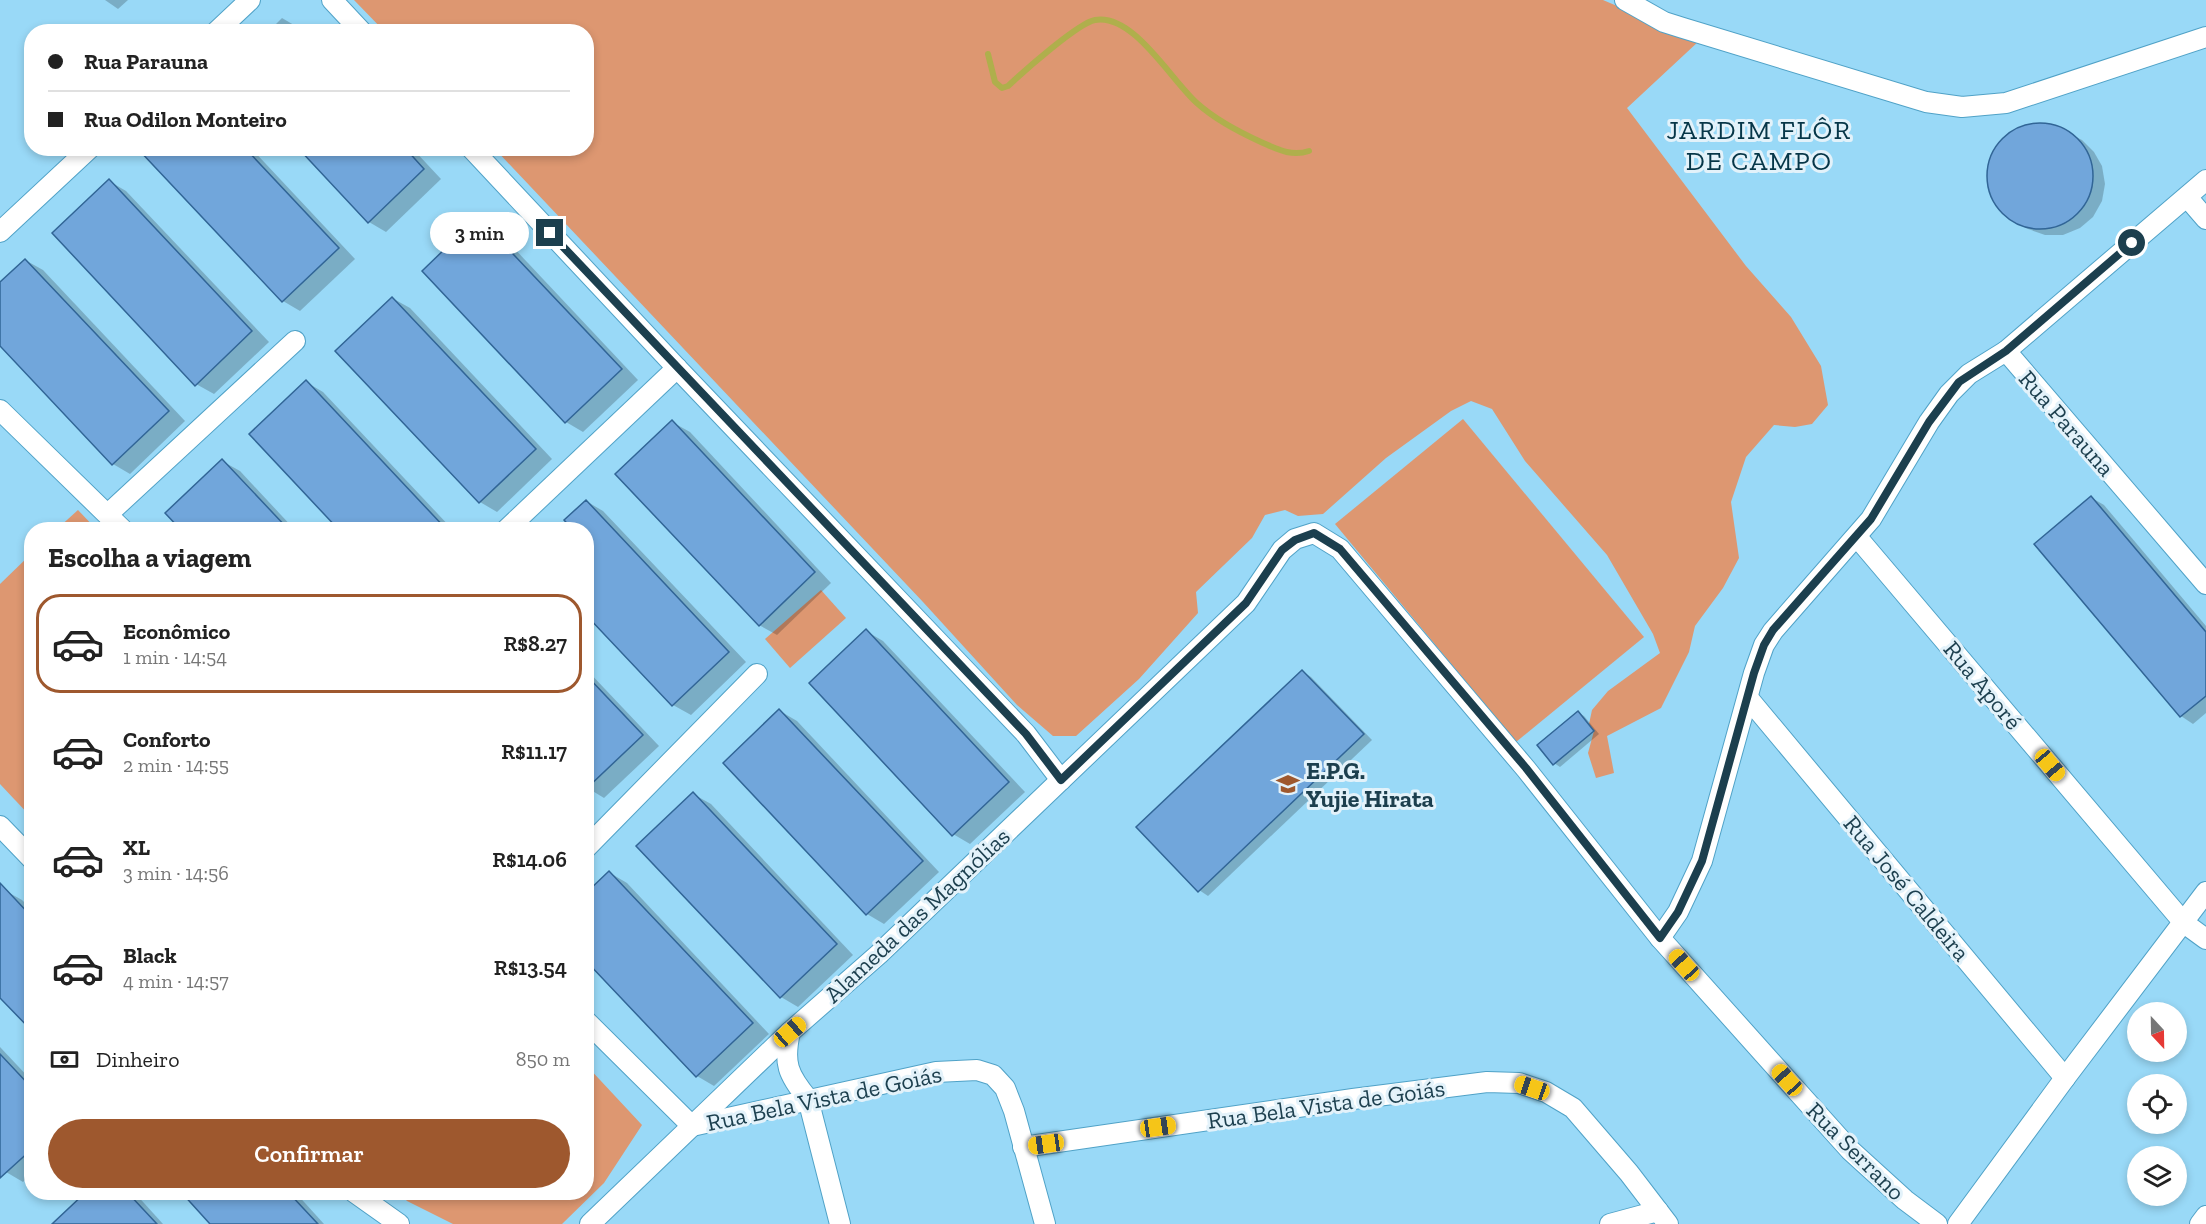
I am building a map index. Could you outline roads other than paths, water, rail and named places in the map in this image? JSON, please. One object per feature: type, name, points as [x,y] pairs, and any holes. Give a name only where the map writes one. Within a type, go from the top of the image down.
[{"type":"street","points":[[224,24],[250,0]]},
{"type":"street","points":[[332,0],[354,24]]},
{"type":"street","points":[[1625,0],[1664,22],[1926,102],[1962,107],[2006,103],[2206,38]]},
{"type":"street","points":[[4,219],[80,156]]},
{"type":"street","points":[[478,156],[1026,734],[1061,780]]},
{"type":"street","name":"Rua Parauna","points":[[2206,180],[2006,351],[2206,584]]},
{"type":"street","points":[[2187,197],[2206,219]]},
{"type":"street","points":[[108,514],[295,341]]},
{"type":"street","points":[[1660,938],[1678,912],[1702,861],[1764,645],[1773,630],[1871,519],[1929,422],[1949,394],[1969,374],[2006,351]]},
{"type":"street","points":[[514,522],[677,368]]},
{"type":"street","points":[[0,410],[116,522]]},
{"type":"street","name":"Alameda das Magnólias","points":[[595,1221],[790,1032],[879,954],[1246,603],[1282,550],[1295,540],[1314,533],[1340,549],[1526,768],[1660,938]]},
{"type":"street","name":"Rua Aporé","points":[[1857,537],[2184,923],[2206,939]]},
{"type":"street","points":[[594,840],[757,674]]},
{"type":"street","name":"Rua José Caldeira","points":[[1748,698],[2065,1078]]},
{"type":"street","points":[[3,835],[24,852]]},
{"type":"street","points":[[1958,1224],[2206,892]]},
{"type":"street","name":"Rua Serrano","points":[[1660,938],[1850,1150],[1905,1200],[1937,1224]]},
{"type":"street","points":[[594,1029],[692,1126]]},
{"type":"street","points":[[790,1032],[785,1053],[789,1071],[808,1099],[840,1224]]},
{"type":"street","name":"Rua Bela Vista de Goiás","points":[[692,1126],[936,1072],[977,1070],[993,1075],[1005,1088],[1014,1111],[1023,1147],[1353,1099],[1487,1082],[1518,1083],[1546,1092],[1573,1108],[1663,1217]]},
{"type":"street","points":[[1023,1147],[1045,1224]]},
{"type":"street","points":[[359,1200],[372,1224]]},
{"type":"street","points":[[365,1200],[399,1224]]},
{"type":"street","points":[[2200,1224],[2206,1216]]},
{"type":"street","points":[[1610,1224],[1663,1217]]},
{"type":"waterway","points":[[988,54],[995,82],[1002,88],[1008,86],[1051,49],[1087,23],[1095,20],[1110,21],[1124,27],[1138,38],[1188,94],[1220,120],[1278,150],[1290,153],[1309,151]]},
{"type":"place","name":"E.P.G. Yujie Hirata","points":[[1288,784]]},
{"type":"district","name":"JARDIM FLÔR DE CAMPO","points":[[1759,146]]}]
